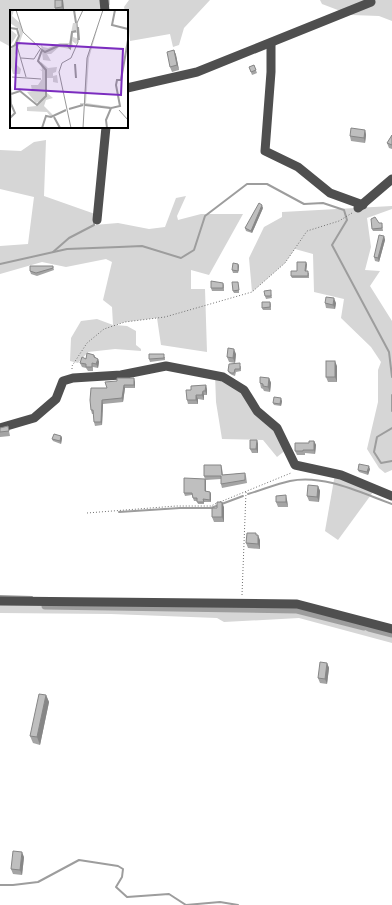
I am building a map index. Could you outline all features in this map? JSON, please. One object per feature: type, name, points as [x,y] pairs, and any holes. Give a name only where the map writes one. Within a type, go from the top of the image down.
[{"type":"street","points":[[104,0],[105,10]]},
{"type":"street","points":[[128,88],[197,72],[371,2]]},
{"type":"street","points":[[270,42],[271,72],[265,151],[298,168],[330,193],[360,207],[392,179]]},
{"type":"street","points":[[97,220],[106,128]]},
{"type":"street","points":[[0,428],[34,418],[56,399],[63,381],[73,378],[121,375],[166,366],[223,377],[244,390],[257,411],[277,428],[295,465],[341,476],[392,496]]},
{"type":"street","points":[[0,601],[297,604],[392,629]]},
{"type":"path","points":[[73,378],[72,366],[87,343],[104,329],[125,322],[166,317],[252,292],[285,263],[307,231],[339,221],[360,207]]},
{"type":"path","points":[[87,513],[176,506],[211,506],[292,473],[295,465]]},
{"type":"path","points":[[242,595],[246,491]]},
{"type":"shaded area","points":[[0,0],[110,0],[110,5],[101,10],[10,10],[10,46],[0,41]]},
{"type":"shaded area","points":[[129,0],[210,0],[184,28],[179,45],[173,47],[170,34],[130,41],[128,10],[125,10],[124,7]]},
{"type":"shaded area","points":[[320,0],[392,0],[392,21],[379,16],[351,15],[322,4]]},
{"type":"shaded area","points":[[46,140],[44,196],[95,214],[94,225],[118,223],[149,229],[165,227],[176,198],[186,196],[177,216],[178,220],[201,214],[243,214],[209,275],[191,270],[191,289],[205,289],[207,352],[161,345],[157,318],[125,322],[115,325],[127,326],[136,331],[136,345],[141,349],[141,351],[115,349],[88,352],[78,363],[70,361],[71,338],[81,321],[97,319],[113,325],[112,307],[103,300],[112,262],[106,259],[66,267],[42,262],[0,274],[0,246],[28,244],[34,197],[0,189],[0,150],[21,151],[34,142]]},
{"type":"shaded area","points":[[392,206],[392,209],[367,218],[371,247],[365,270],[380,271],[370,286],[392,321],[392,470],[385,473],[379,468],[367,449],[378,402],[378,370],[381,362],[371,347],[341,318],[344,299],[314,292],[313,254],[295,249],[285,263],[252,292],[249,258],[264,227],[282,217],[282,212]]},
{"type":"shaded area","points":[[215,374],[244,390],[277,428],[287,449],[277,457],[263,440],[222,439],[216,402]]},
{"type":"shaded area","points":[[335,474],[376,488],[338,540],[325,531]]},
{"type":"shaded area","points":[[0,601],[297,604],[392,629],[392,643],[299,618],[224,622],[217,618],[111,614],[0,613]]},
{"type":"building","points":[[55,0],[62,0],[62,7],[55,8]]},
{"type":"building","points":[[174,50],[177,65],[170,67],[167,52]]},
{"type":"building","points":[[254,65],[256,70],[251,72],[249,67]]},
{"type":"building","points":[[351,128],[365,130],[364,138],[350,136]]},
{"type":"building","points":[[392,135],[392,145],[387,143]]},
{"type":"building","points":[[259,203],[262,205],[251,231],[245,228]]},
{"type":"building","points":[[375,217],[379,223],[382,223],[382,228],[372,229],[371,219]]},
{"type":"building","points":[[379,235],[384,236],[378,258],[374,257]]},
{"type":"building","points":[[297,262],[306,262],[305,271],[308,271],[308,276],[291,276],[291,271],[297,271]]},
{"type":"building","points":[[233,263],[238,264],[238,271],[232,270]]},
{"type":"building","points":[[30,266],[53,266],[53,268],[36,273],[30,271]]},
{"type":"building","points":[[211,281],[223,283],[223,288],[211,288]]},
{"type":"building","points":[[232,282],[238,282],[239,290],[233,291]]},
{"type":"building","points":[[271,290],[271,296],[265,296],[264,291]]},
{"type":"building","points":[[326,297],[334,298],[333,305],[325,303]]},
{"type":"building","points":[[262,302],[270,302],[270,307],[262,308]]},
{"type":"building","points":[[228,348],[234,349],[233,358],[227,357]]},
{"type":"building","points":[[87,353],[94,355],[94,357],[98,359],[96,364],[92,363],[92,367],[86,367],[86,364],[80,363],[82,357],[86,359]]},
{"type":"building","points":[[149,354],[164,354],[164,358],[149,359]]},
{"type":"building","points":[[326,361],[335,361],[335,377],[326,377]]},
{"type":"building","points":[[240,363],[240,369],[235,369],[234,373],[228,371],[229,364]]},
{"type":"building","points":[[260,377],[269,378],[268,387],[263,386],[263,384],[260,383]]},
{"type":"building","points":[[117,378],[134,378],[134,385],[124,385],[122,398],[102,400],[101,422],[94,422],[90,400],[91,388],[107,388],[105,382],[117,381]]},
{"type":"building","points":[[206,385],[205,391],[203,391],[202,395],[196,395],[196,400],[187,400],[186,390],[191,390],[191,386]]},
{"type":"building","points":[[274,397],[281,398],[280,404],[273,403]]},
{"type":"building","points":[[8,426],[9,431],[0,432],[0,428]]},
{"type":"building","points":[[54,434],[61,436],[60,441],[52,439]]},
{"type":"building","points":[[250,440],[257,440],[256,449],[250,449]]},
{"type":"building","points":[[309,441],[314,441],[314,450],[295,451],[295,443],[309,443]]},
{"type":"building","points":[[359,464],[369,466],[367,472],[358,470]]},
{"type":"building","points":[[204,465],[221,465],[222,475],[245,473],[245,480],[221,484],[221,476],[204,476]]},
{"type":"building","points":[[184,478],[205,479],[205,491],[210,492],[210,500],[203,499],[204,502],[197,502],[197,498],[193,498],[192,493],[184,493]]},
{"type":"building","points":[[308,485],[318,486],[317,497],[307,496]]},
{"type":"building","points":[[286,495],[286,502],[276,502],[276,496]]},
{"type":"building","points":[[217,502],[222,502],[222,517],[212,517],[212,508],[217,508]]},
{"type":"building","points":[[247,533],[256,533],[256,535],[258,535],[258,544],[246,543]]},
{"type":"building","points":[[320,662],[327,663],[325,679],[318,678]]},
{"type":"building","points":[[39,694],[46,695],[37,737],[30,736]]},
{"type":"building","points":[[13,851],[22,852],[20,870],[11,869]]},
{"type":"waterway","points":[[0,264],[67,249],[142,246],[181,258],[194,250],[205,216],[247,184],[267,184],[304,204],[323,203],[344,210],[347,220],[332,245],[389,352],[392,377]]},
{"type":"waterway","points":[[53,252],[69,238],[94,225],[94,222]]},
{"type":"waterway","points":[[392,395],[392,411]]},
{"type":"waterway","points":[[392,428],[377,437],[374,452],[381,463],[392,461]]},
{"type":"waterway","points":[[248,494],[290,481],[316,480],[329,482],[355,490],[392,504]]},
{"type":"waterway","points":[[119,512],[180,508],[211,508],[243,496]]},
{"type":"waterway","points":[[0,596],[32,597]]},
{"type":"waterway","points":[[45,606],[297,610],[364,627]]},
{"type":"waterway","points":[[369,628],[392,634]]},
{"type":"waterway","points":[[0,885],[38,882],[79,860],[118,866],[123,869],[122,877],[116,887],[127,897],[169,894],[186,905],[220,902],[238,905]]}]
